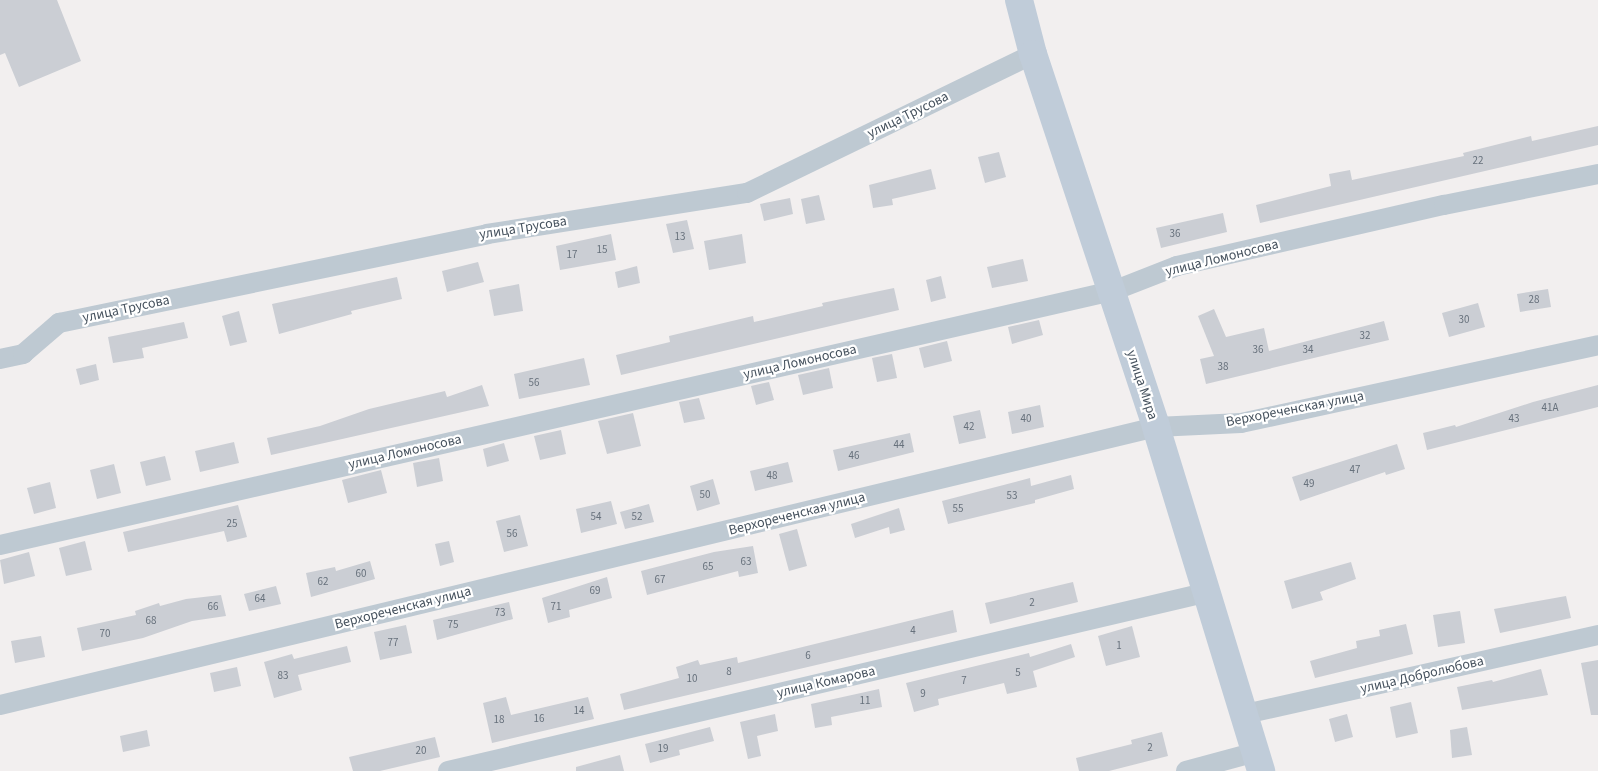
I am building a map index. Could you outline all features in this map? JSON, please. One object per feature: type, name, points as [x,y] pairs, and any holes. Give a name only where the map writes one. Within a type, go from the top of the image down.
[{"type":"street","name":"улица Мира","points":[[1018,0],[1033,54],[1156,427],[1204,593],[1245,714],[1258,762]]},
{"type":"street","name":"улица Трусова","points":[[0,359],[23,354],[59,323],[487,234],[747,193],[1033,54]]},
{"type":"street","name":"улица Ломоносова","points":[[0,545],[1112,291],[1177,266],[1444,205],[1598,174]]},
{"type":"street","name":"Верхореченская улица","points":[[0,706],[1156,427],[1241,423],[1598,345]]},
{"type":"street","name":"улица Комарова","points":[[448,771],[1204,593]]},
{"type":"street","name":"улица Добролюбова","points":[[1245,714],[1598,635]]},
{"type":"street","points":[[1186,771],[1258,762]]},
{"type":"building","points":[[0,0],[57,0],[81,61],[19,87],[5,53],[0,55]]},
{"type":"building","points":[[1598,126],[1598,145],[1260,223],[1256,205],[1331,186],[1329,174],[1350,170],[1352,180],[1464,156],[1463,153],[1531,136],[1532,141]]},
{"type":"building","points":[[999,152],[1006,177],[985,183],[978,157]]},
{"type":"building","points":[[931,169],[936,189],[892,199],[893,205],[873,208],[869,185]]},
{"type":"building","points":[[819,195],[825,220],[806,224],[801,199]]},
{"type":"building","points":[[790,198],[793,214],[764,221],[760,204]]},
{"type":"building","points":[[1223,213],[1227,232],[1161,248],[1156,228]]},
{"type":"building","points":[[687,220],[694,249],[673,253],[666,224]]},
{"type":"building","points":[[611,234],[616,260],[560,270],[556,246]]},
{"type":"building","points":[[742,234],[746,263],[709,270],[704,241]]},
{"type":"building","points":[[1023,259],[1028,281],[992,288],[987,267]]},
{"type":"building","points":[[478,262],[484,282],[447,292],[442,271]]},
{"type":"building","points":[[637,266],[640,283],[618,288],[615,272]]},
{"type":"building","points":[[941,276],[946,298],[931,302],[926,280]]},
{"type":"building","points":[[397,277],[402,299],[351,311],[352,314],[279,334],[272,304]]},
{"type":"building","points":[[519,284],[523,311],[494,316],[489,290]]},
{"type":"building","points":[[894,288],[899,310],[621,375],[616,355],[670,342],[669,336],[753,316],[754,322],[823,306],[822,303]]},
{"type":"building","points":[[1548,289],[1551,307],[1520,312],[1517,294]]},
{"type":"building","points":[[1478,303],[1485,327],[1449,337],[1442,313]]},
{"type":"building","points":[[1214,309],[1226,337],[1264,328],[1269,351],[1384,321],[1389,340],[1206,384],[1200,359],[1214,356],[1198,316]]},
{"type":"building","points":[[239,311],[247,342],[230,346],[222,316]]},
{"type":"building","points":[[1039,320],[1043,335],[1012,344],[1008,327]]},
{"type":"building","points":[[184,322],[188,338],[142,348],[144,358],[113,363],[108,337]]},
{"type":"building","points":[[947,341],[952,361],[924,368],[919,348]]},
{"type":"building","points":[[892,354],[897,378],[877,382],[872,358]]},
{"type":"building","points":[[584,358],[590,385],[519,399],[514,374]]},
{"type":"building","points":[[96,364],[99,380],[80,385],[76,369]]},
{"type":"building","points":[[829,368],[833,388],[803,395],[798,375]]},
{"type":"building","points":[[769,382],[774,400],[756,405],[751,386]]},
{"type":"building","points":[[482,385],[489,406],[271,455],[267,438],[320,426],[369,409],[445,391],[447,397]]},
{"type":"building","points":[[1598,385],[1598,407],[1427,450],[1423,433],[1455,425],[1456,427],[1533,402]]},
{"type":"building","points":[[699,398],[705,419],[684,423],[679,402]]},
{"type":"building","points":[[1040,405],[1044,427],[1012,434],[1008,412]]},
{"type":"building","points":[[980,410],[986,438],[959,444],[953,416]]},
{"type":"building","points":[[633,413],[641,446],[607,454],[598,421]]},
{"type":"building","points":[[561,430],[566,454],[540,460],[534,436]]},
{"type":"building","points":[[910,433],[914,452],[838,471],[833,450]]},
{"type":"building","points":[[234,442],[239,463],[200,472],[195,451]]},
{"type":"building","points":[[504,443],[509,461],[487,467],[483,449]]},
{"type":"building","points":[[1397,444],[1405,469],[1386,475],[1385,472],[1300,501],[1292,477]]},
{"type":"building","points":[[165,456],[171,480],[146,486],[140,462]]},
{"type":"building","points":[[439,458],[443,481],[417,487],[413,463]]},
{"type":"building","points":[[788,462],[793,482],[755,491],[750,471]]},
{"type":"building","points":[[114,464],[121,493],[97,499],[90,470]]},
{"type":"building","points":[[381,470],[387,493],[348,503],[342,480]]},
{"type":"building","points":[[1071,475],[1074,489],[1035,500],[1035,503],[948,524],[942,501],[1030,478],[1031,486]]},
{"type":"building","points":[[713,479],[720,504],[697,511],[690,486]]},
{"type":"building","points":[[50,482],[56,508],[34,514],[27,488]]},
{"type":"building","points":[[611,501],[617,524],[581,533],[576,509]]},
{"type":"building","points":[[649,504],[654,522],[625,529],[620,512]]},
{"type":"building","points":[[238,505],[247,537],[227,542],[224,531],[128,552],[123,532]]},
{"type":"building","points":[[899,508],[905,530],[890,534],[889,527],[855,538],[851,524]]},
{"type":"building","points":[[520,515],[528,546],[504,552],[496,521]]},
{"type":"building","points":[[797,529],[807,566],[789,571],[779,534]]},
{"type":"building","points":[[85,541],[92,570],[66,576],[59,548]]},
{"type":"building","points":[[449,541],[454,562],[440,566],[435,544]]},
{"type":"building","points":[[753,546],[758,573],[739,577],[738,571],[647,595],[641,571],[714,552]]},
{"type":"building","points":[[29,552],[35,576],[4,584],[0,560]]},
{"type":"building","points":[[370,561],[375,579],[311,597],[306,573],[335,567],[336,571]]},
{"type":"building","points":[[1351,562],[1356,579],[1320,592],[1323,600],[1292,609],[1284,581]]},
{"type":"building","points":[[607,577],[612,598],[569,610],[570,617],[548,623],[542,598]]},
{"type":"building","points":[[1073,582],[1078,602],[990,624],[985,603]]},
{"type":"building","points":[[276,586],[281,604],[249,611],[244,594]]},
{"type":"building","points":[[221,595],[226,616],[192,621],[143,638],[82,651],[77,628],[136,615],[135,611],[159,603],[160,606],[186,599]]},
{"type":"building","points":[[1566,596],[1571,618],[1500,633],[1494,609]]},
{"type":"building","points":[[509,602],[513,619],[437,640],[433,620]]},
{"type":"building","points":[[953,610],[957,632],[624,710],[620,694],[679,678],[676,667],[698,660],[700,665],[737,657],[738,663]]},
{"type":"building","points":[[1460,611],[1465,643],[1438,647],[1433,615]]},
{"type":"building","points":[[1406,624],[1413,654],[1315,678],[1310,661],[1357,648],[1356,641],[1380,636],[1379,630]]},
{"type":"building","points":[[406,625],[412,653],[380,660],[374,632]]},
{"type":"building","points":[[1132,626],[1140,657],[1106,666],[1098,636]]},
{"type":"building","points":[[41,636],[45,657],[15,663],[11,641]]},
{"type":"building","points":[[1071,644],[1075,657],[1033,671],[1037,687],[1007,694],[1004,683],[938,699],[939,705],[914,712],[906,683],[1029,653],[1030,657]]},
{"type":"building","points":[[347,646],[351,662],[298,675],[302,690],[274,698],[264,662],[292,654],[294,659]]},
{"type":"building","points":[[1598,660],[1598,715],[1591,715],[1581,663]]},
{"type":"building","points":[[237,667],[241,686],[214,692],[210,673]]},
{"type":"building","points":[[1541,669],[1548,695],[1462,710],[1457,687],[1492,680],[1493,682]]},
{"type":"building","points":[[879,689],[882,707],[831,717],[832,725],[815,728],[811,704]]},
{"type":"building","points":[[506,697],[511,715],[588,697],[594,719],[492,743],[483,703]]},
{"type":"building","points":[[1411,702],[1418,733],[1396,738],[1390,707]]},
{"type":"building","points":[[775,714],[778,731],[757,736],[761,756],[748,759],[740,722]]},
{"type":"building","points":[[1347,714],[1353,737],[1335,742],[1329,719]]},
{"type":"building","points":[[710,727],[714,741],[679,750],[680,755],[650,763],[645,744]]},
{"type":"building","points":[[1467,727],[1472,755],[1452,758],[1450,730]]},
{"type":"building","points":[[147,730],[150,746],[123,752],[120,736]]},
{"type":"building","points":[[1162,732],[1168,756],[1109,771],[1079,771],[1076,758],[1132,744],[1131,740]]},
{"type":"building","points":[[435,737],[440,757],[380,771],[353,771],[349,757]]},
{"type":"building","points":[[620,755],[624,771],[576,771],[576,767]]}]
